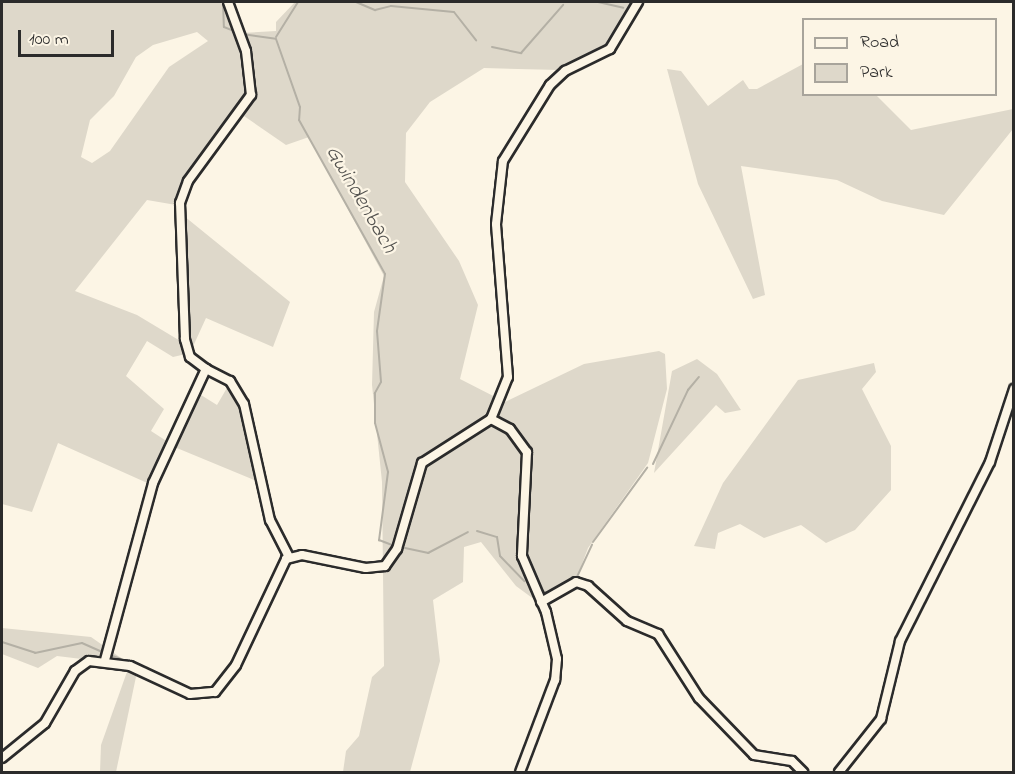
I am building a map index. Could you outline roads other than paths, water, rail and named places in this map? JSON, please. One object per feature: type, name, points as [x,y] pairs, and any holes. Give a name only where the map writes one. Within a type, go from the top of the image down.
[{"type":"street","points":[[228,2],[247,55],[251,95],[188,182],[180,203],[186,344],[190,357],[206,369],[230,381],[244,404],[270,520],[289,557]]},
{"type":"street","points":[[2,758],[49,719],[81,665],[105,660],[190,694],[211,695],[236,665],[275,575],[289,557],[308,555],[371,569],[385,566],[397,549],[422,463],[491,419],[508,377],[495,211],[503,161],[550,85],[566,71],[610,49],[638,2]]},
{"type":"street","points":[[105,660],[153,483],[206,369]]},
{"type":"street","points":[[839,772],[880,718],[900,641],[982,481],[1014,389]]},
{"type":"street","points":[[491,419],[516,434],[528,456],[522,556],[542,602],[556,645],[557,671],[520,772]]},
{"type":"street","points":[[542,602],[576,582],[588,586],[627,621],[658,634],[699,698],[754,754],[792,761],[803,772]]},
{"type":"waterway","name":"Gwindenbach","points":[[223,2],[224,27],[234,31]]},
{"type":"waterway","points":[[276,37],[298,2]]},
{"type":"waterway","points":[[356,2],[375,10],[391,6],[454,12],[476,40]]},
{"type":"waterway","points":[[598,2],[623,8]]},
{"type":"waterway","points":[[492,47],[521,53],[563,5]]},
{"type":"waterway","name":"Gwindenbach","points":[[242,34],[276,39],[300,107],[299,120],[385,274],[377,331],[381,382],[375,393],[375,423],[388,472],[379,540],[392,545]]},
{"type":"waterway","points":[[653,464],[688,390],[699,377]]},
{"type":"waterway","points":[[593,542],[647,468]]},
{"type":"waterway","points":[[477,531],[497,537],[500,556],[524,581]]},
{"type":"waterway","name":"Gwindenbach","points":[[405,548],[428,553],[468,532]]},
{"type":"waterway","points":[[576,579],[592,544]]},
{"type":"waterway","points":[[538,588],[548,594]]},
{"type":"waterway","points":[[2,642],[35,653],[82,643],[104,653]]},
{"type":"waterway","points":[[110,655],[132,663]]}]
